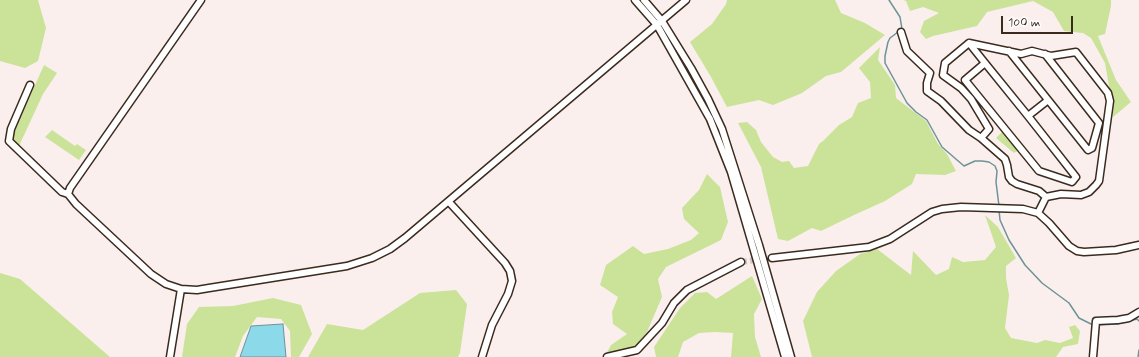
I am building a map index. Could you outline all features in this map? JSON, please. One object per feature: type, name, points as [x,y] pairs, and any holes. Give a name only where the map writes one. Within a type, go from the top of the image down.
[{"type":"street","points":[[68,194],[70,188],[201,0]]},
{"type":"street","points":[[635,0],[659,23],[703,104],[718,137],[731,172],[785,357]]},
{"type":"street","points":[[644,0],[691,68],[722,129],[757,238],[791,357]]},
{"type":"street","points":[[30,85],[11,129],[9,141],[62,192],[68,194],[76,204],[146,271],[166,284],[181,289],[197,290],[340,267],[359,262],[390,249],[449,202],[686,0]]},
{"type":"street","points":[[900,32],[907,51],[930,73],[927,83],[927,91],[941,101],[969,130],[1005,158],[1009,177],[1012,181],[1038,191],[1046,197],[1061,194],[1085,194],[1093,189],[1098,181],[1110,101],[1109,97],[1106,90],[1076,52],[1051,56],[1032,51],[1021,54],[969,44],[944,63],[943,74],[967,94],[989,129],[981,138]]},
{"type":"street","points":[[969,44],[985,63],[1028,116],[1076,177],[1072,182],[1039,171],[965,80],[985,63]]},
{"type":"street","points":[[1009,51],[1088,150],[1092,148],[1099,123],[1045,54]]},
{"type":"street","points":[[1028,116],[1048,101]]},
{"type":"street","points":[[1038,212],[1046,197]]},
{"type":"street","points":[[449,202],[505,263],[510,271],[512,281],[508,294],[492,325],[482,357]]},
{"type":"street","points":[[772,258],[869,248],[890,239],[932,212],[942,209],[961,207],[1023,209],[1038,212],[1069,246],[1077,251],[1097,252],[1139,245]]},
{"type":"street","points":[[608,357],[637,350],[662,323],[674,303],[687,290],[741,262]]},
{"type":"street","points":[[170,357],[181,289]]},
{"type":"street","points":[[1094,357],[1096,321],[1129,318],[1139,312]]},
{"type":"green space","points":[[0,0],[38,0],[46,28],[38,61],[25,68],[0,61]]},
{"type":"green space","points":[[727,0],[835,0],[841,13],[865,23],[885,35],[841,72],[826,76],[802,93],[773,105],[759,100],[727,107],[690,42],[712,24],[726,4]]},
{"type":"green space","points":[[903,0],[1111,0],[1105,34],[1098,36],[1116,80],[1131,102],[1113,117],[1105,63],[1091,38],[1083,33],[1064,31],[1053,12],[1033,1],[987,12],[977,26],[926,39],[920,32],[924,21],[939,13],[923,7],[910,11],[906,1]]},
{"type":"green space","points":[[880,47],[878,60],[895,85],[896,98],[926,121],[938,144],[947,154],[956,171],[945,175],[916,174],[912,184],[885,201],[821,231],[812,228],[788,241],[778,239],[761,167],[738,123],[747,122],[756,130],[761,142],[773,157],[782,162],[789,161],[794,168],[808,166],[819,144],[839,125],[852,117],[858,103],[871,98],[870,82],[859,68]]},
{"type":"green space","points":[[44,65],[57,73],[43,94],[19,146],[11,139]]},
{"type":"green space","points":[[52,130],[75,146],[77,144],[86,150],[79,160],[45,137]]},
{"type":"green space","points":[[1003,131],[1019,150],[1014,153],[996,138]]},
{"type":"green space","points":[[707,174],[720,187],[728,222],[721,240],[666,267],[658,279],[662,297],[647,332],[632,350],[605,356],[611,345],[627,334],[613,324],[612,312],[618,297],[600,285],[606,265],[633,246],[644,254],[668,249],[691,240],[699,233],[684,219],[682,208],[699,190]]},
{"type":"green space","points":[[985,215],[998,227],[1016,258],[1006,266],[1006,278],[1009,295],[1005,328],[1011,338],[1037,343],[1045,340],[1060,343],[1073,338],[1069,327],[1075,325],[1080,331],[1078,344],[1063,347],[1056,357],[812,357],[803,321],[817,292],[836,271],[860,254],[877,249],[911,275],[913,251],[936,275],[949,269],[952,257],[963,262],[985,260],[996,247]]},
{"type":"green space","points":[[0,273],[20,279],[110,357],[0,357]]},
{"type":"green space","points":[[752,276],[762,299],[754,314],[755,337],[761,357],[731,357],[733,333],[715,332],[699,333],[683,342],[678,357],[656,357],[654,347],[680,308],[695,293],[707,292],[716,299]]},
{"type":"green space","points":[[456,290],[467,304],[460,353],[458,357],[308,357],[327,324],[363,330],[420,293]]},
{"type":"green space","points":[[273,298],[301,305],[312,334],[299,357],[291,357],[290,331],[281,319],[257,317],[243,336],[235,357],[182,357],[187,324],[199,307],[233,306]]},
{"type":"water","points":[[283,324],[286,357],[240,357],[251,326]]},
{"type":"waterway","points":[[889,0],[900,17],[902,29],[890,38],[885,56],[885,63],[907,103],[927,120],[942,147],[964,166],[975,161],[989,162],[995,166],[997,171],[996,182],[999,206]]},
{"type":"waterway","points":[[999,210],[1000,220],[1009,240],[1025,265],[1042,283],[1069,303],[1079,318],[1093,325]]},
{"type":"waterway","points":[[1097,325],[1117,324],[1137,319],[1139,321]]},
{"type":"waterway","points":[[1138,357],[1139,350]]},
{"type":"tunnel","points":[[741,262],[772,258]]}]
